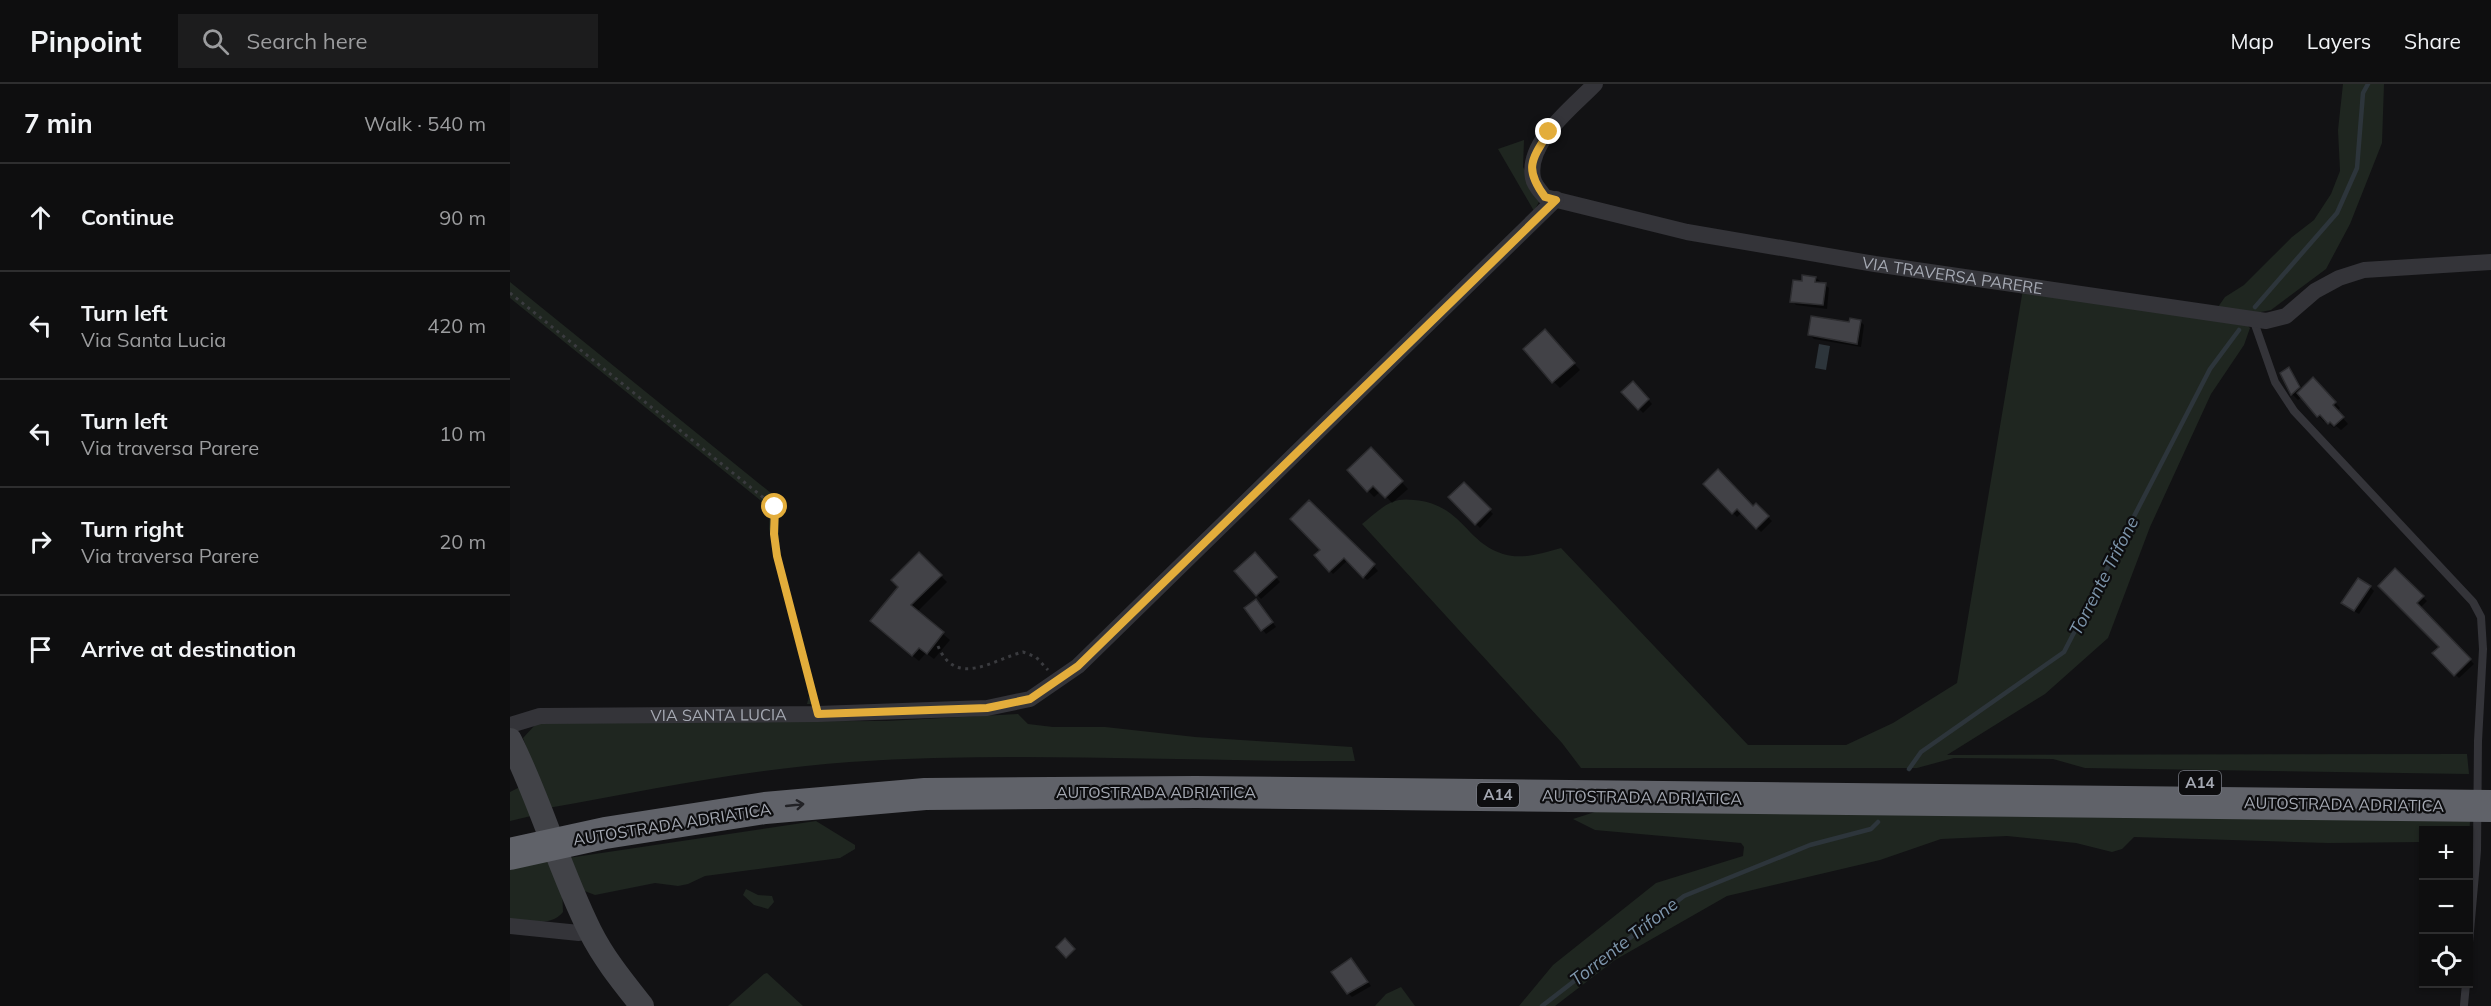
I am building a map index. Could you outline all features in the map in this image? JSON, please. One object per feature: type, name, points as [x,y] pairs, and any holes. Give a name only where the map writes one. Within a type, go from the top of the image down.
[{"type":"highway","name":"AUTOSTRADA ADRIATICA","points":[[510,834],[610,812],[740,790],[855,778],[939,774],[1155,772],[2491,786]]},
{"type":"highway","name":"AUTOSTRADA ADRIATICA","points":[[510,854],[605,833],[765,808],[937,794],[1185,792],[2491,806]]},
{"type":"main road","points":[[510,740],[534,790],[590,931],[614,972],[642,1006]]},
{"type":"street","name":"VIA TRAVERSA PARERE","points":[[1595,84],[1549,132],[1532,160],[1533,180],[1545,197],[1687,232],[1875,264],[2266,321],[2286,316],[2315,291],[2339,278],[2364,270],[2491,262]]},
{"type":"street","name":"VIA SANTA LUCIA","points":[[510,725],[540,716],[818,714],[987,708],[1030,699],[1078,666],[1556,200]]},
{"type":"street","points":[[510,926],[579,933],[590,931]]},
{"type":"lane","points":[[2253,320],[2275,382],[2294,411],[2473,602],[2481,617],[2483,649],[2478,741],[2477,851],[2471,934]]},
{"type":"lane","points":[[2464,1005],[2466,988]]},
{"type":"path","points":[[510,293],[775,507],[774,534],[777,556],[818,714]]},
{"type":"path","points":[[938,646],[942,656],[951,664],[966,668],[986,667],[1015,654],[1030,653],[1057,680]]},
{"type":"shaded area","points":[[2343,84],[2384,84],[2382,143],[2350,224],[2326,269],[2271,310],[2256,313],[2218,307],[2225,297],[2244,285],[2292,237],[2314,220],[2331,194],[2340,171],[2338,130]]},
{"type":"shaded area","points":[[1524,140],[1523,167],[1540,200],[1534,211],[1498,149]]},
{"type":"shaded area","points":[[510,282],[782,502],[779,522],[784,573],[819,704],[807,704],[809,696],[805,672],[769,529],[770,508],[510,298]]},
{"type":"shaded area","points":[[2023,289],[2247,325],[2250,328],[2244,345],[2211,394],[2150,527],[2108,638],[2045,694],[1947,755],[2467,754],[2469,774],[2085,768],[2053,759],[1954,758],[1917,768],[1581,768],[1562,743],[1362,524],[1392,502],[1411,500],[1443,508],[1480,541],[1503,554],[1525,556],[1561,548],[1748,745],[1846,745],[1893,723],[1957,683]]},
{"type":"shaded area","points":[[1819,344],[1830,346],[1826,370],[1815,368]]},
{"type":"shaded area","points":[[1018,714],[1028,724],[1053,727],[1105,727],[1195,737],[1352,747],[1355,761],[976,757],[850,762],[736,775],[548,808],[523,738],[535,725],[546,722],[886,721]]},
{"type":"shaded area","points":[[520,787],[531,816],[510,821],[510,792]]},
{"type":"shaded area","points":[[1598,811],[2470,820],[2470,826],[2419,826],[2419,842],[2328,843],[2134,837],[2122,849],[2112,852],[2076,843],[2007,836],[1941,839],[1880,860],[1727,896],[1615,960],[1555,1006],[1519,1006],[1553,965],[1656,883],[1743,856],[1744,847],[1741,843],[1595,830],[1573,819]]},
{"type":"shaded area","points":[[816,821],[855,845],[855,849],[840,858],[705,876],[678,886],[655,883],[595,895],[582,890],[568,858]]},
{"type":"shaded area","points":[[552,857],[562,886],[563,912],[558,917],[546,921],[510,920],[510,870]]},
{"type":"shaded area","points":[[746,889],[758,895],[772,896],[774,902],[768,909],[754,905],[743,895]]},
{"type":"shaded area","points":[[767,973],[803,1006],[728,1006],[764,974]]},
{"type":"shaded area","points":[[1401,987],[1415,1006],[1375,1006],[1386,994]]},
{"type":"building","points":[[1802,275],[1816,277],[1815,282],[1826,283],[1823,305],[1790,302],[1793,280],[1802,281]]},
{"type":"building","points":[[1811,316],[1849,322],[1850,318],[1861,320],[1857,344],[1808,335]]},
{"type":"building","points":[[1545,329],[1575,363],[1552,383],[1523,349]]},
{"type":"building","points":[[2289,367],[2300,387],[2291,395],[2280,373]]},
{"type":"building","points":[[2313,377],[2336,402],[2333,405],[2344,417],[2334,426],[2330,422],[2328,424],[2320,415],[2317,417],[2297,393]]},
{"type":"building","points":[[1633,381],[1649,399],[1638,410],[1621,392]]},
{"type":"building","points":[[1371,447],[1403,481],[1385,498],[1373,486],[1367,492],[1347,470]]},
{"type":"building","points":[[1718,469],[1753,506],[1756,503],[1769,516],[1756,529],[1737,509],[1732,514],[1703,484]]},
{"type":"building","points":[[1464,482],[1491,509],[1475,525],[1448,497]]},
{"type":"building","points":[[1309,500],[1375,564],[1363,578],[1344,558],[1329,572],[1314,555],[1320,550],[1290,519]]},
{"type":"building","points":[[919,552],[942,575],[911,605],[944,632],[927,654],[919,648],[912,656],[870,621],[898,587],[891,580]]},
{"type":"building","points":[[1255,552],[1277,577],[1256,596],[1234,571]]},
{"type":"building","points":[[2395,568],[2424,596],[2417,603],[2471,659],[2454,676],[2432,653],[2439,647],[2378,586]]},
{"type":"building","points":[[2358,578],[2371,586],[2354,611],[2341,603]]},
{"type":"building","points":[[1256,599],[1273,622],[1261,631],[1244,608]]},
{"type":"building","points":[[1065,938],[1075,949],[1066,958],[1056,947]]},
{"type":"building","points":[[1351,958],[1368,982],[1347,994],[1331,972]]},
{"type":"waterway","name":"Torrente Trifone","points":[[2255,307],[2337,213],[2357,168],[2363,93],[2368,84]]},
{"type":"waterway","name":"Torrente Trifone","points":[[1909,769],[1921,752],[2064,652],[2210,369],[2239,330]]},
{"type":"waterway","name":"Torrente Trifone","points":[[1542,1006],[1684,896],[1810,845],[1871,829],[1878,822]]},
{"type":"route","points":[[775,507],[774,534],[777,556],[818,714],[987,708],[1030,699],[1078,666],[1556,200],[1545,197],[1533,180],[1532,160],[1549,132]]}]
